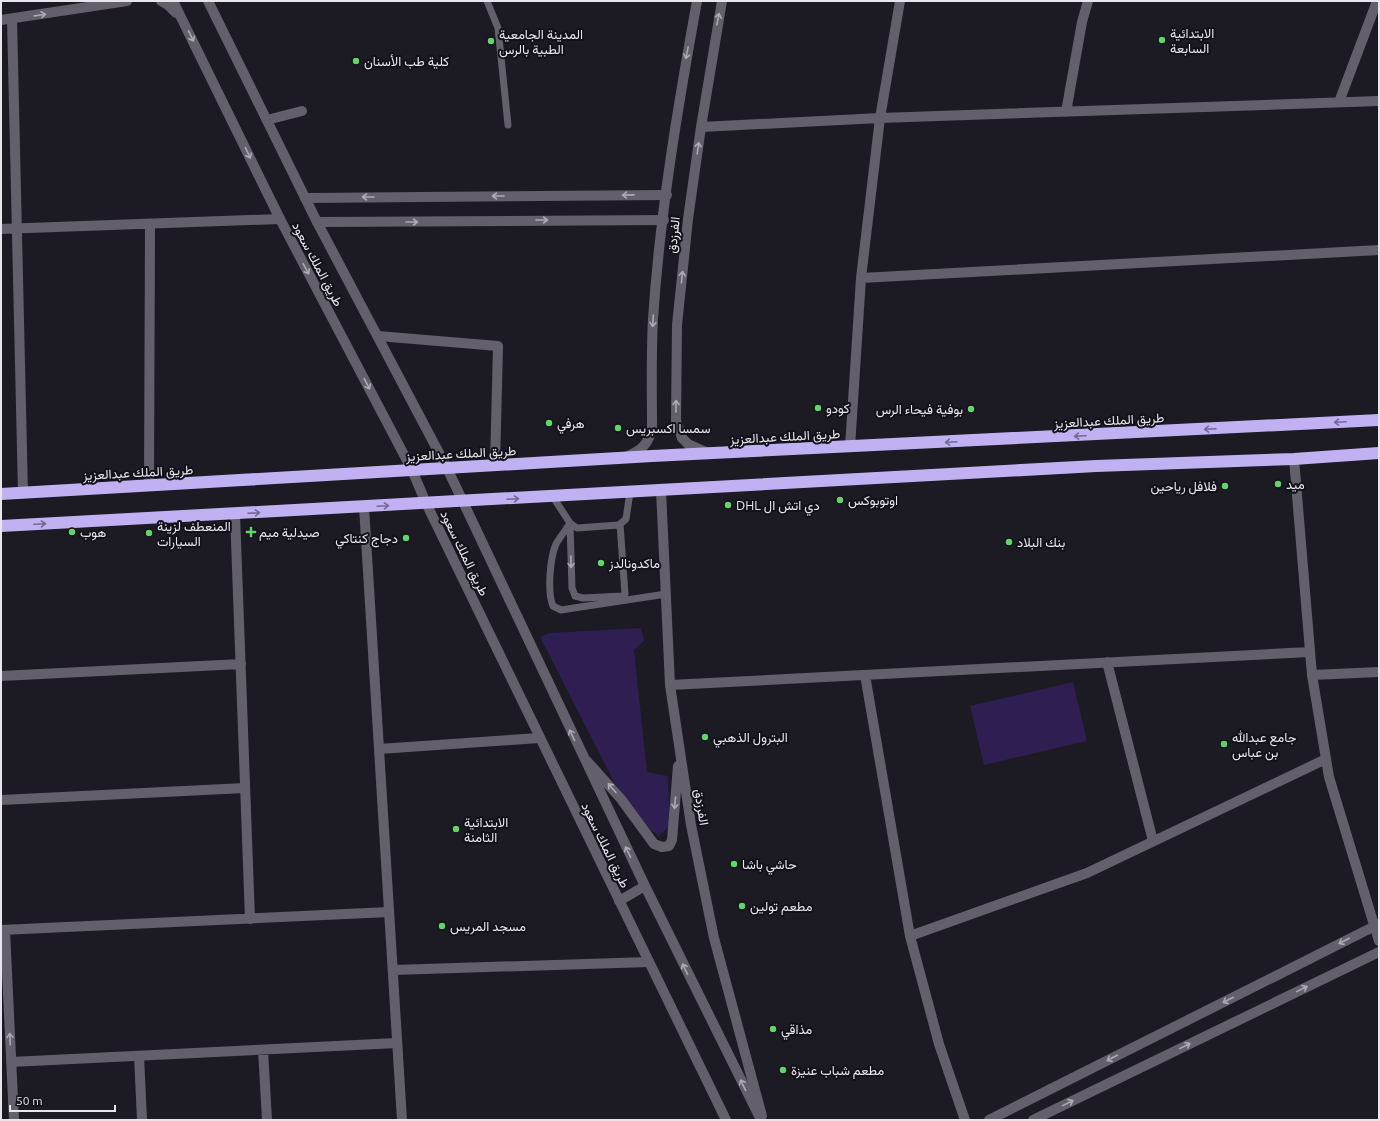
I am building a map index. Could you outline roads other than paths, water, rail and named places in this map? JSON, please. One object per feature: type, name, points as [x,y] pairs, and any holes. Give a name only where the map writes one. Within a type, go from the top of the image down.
[{"type":"highway","name":"طريق الملك عبدالعزيز","points":[[1,494],[626,457],[1379,420]]},
{"type":"highway","points":[[1,526],[554,497],[1096,466],[1294,459],[1379,453]]},
{"type":"street","points":[[1,20],[127,1]]},
{"type":"street","points":[[161,1],[168,5],[183,21]]},
{"type":"street","name":"طريق الملك سعود","points":[[173,1],[280,219],[412,470],[426,503],[539,738],[726,1120]]},
{"type":"street","name":"طريق الملك سعود","points":[[208,1],[317,222],[447,468],[461,501],[581,754],[762,1120]]},
{"type":"street","name":"الفرزدق","points":[[626,457],[636,453],[647,444],[652,428],[653,319],[667,195],[682,85],[697,1]]},
{"type":"street","name":"الفرزدق","points":[[712,453],[694,448],[688,444],[682,438],[676,420],[677,325],[688,219],[701,127],[722,1]]},
{"type":"street","points":[[850,447],[861,278],[880,118],[900,1]]},
{"type":"street","points":[[1066,112],[1082,22],[1088,1]]},
{"type":"street","points":[[1339,102],[1377,1]]},
{"type":"street","points":[[12,19],[23,493]]},
{"type":"street","points":[[701,127],[880,118],[1379,101]]},
{"type":"street","points":[[267,120],[302,110]]},
{"type":"street","points":[[305,198],[667,195]]},
{"type":"street","points":[[1,229],[280,219]]},
{"type":"street","points":[[317,222],[664,220]]},
{"type":"street","points":[[149,486],[150,224]]},
{"type":"street","points":[[861,278],[1379,250]]},
{"type":"street","points":[[378,336],[498,346],[495,465]]},
{"type":"street","points":[[1294,459],[1312,675],[1329,777],[1376,925],[1379,941]]},
{"type":"street","name":"الفرزدق","points":[[661,490],[670,685],[691,825],[714,938],[762,1120]]},
{"type":"street","points":[[364,507],[402,1120]]},
{"type":"street","points":[[235,514],[250,919]]},
{"type":"street","points":[[670,685],[1310,652]]},
{"type":"street","points":[[1106,662],[1154,842]]},
{"type":"street","points":[[1,676],[241,664]]},
{"type":"street","points":[[1312,675],[1379,672]]},
{"type":"street","points":[[865,675],[910,936],[939,1044],[965,1120]]},
{"type":"street","points":[[379,749],[539,738]]},
{"type":"street","points":[[581,754],[622,799],[654,844],[662,847],[669,846],[672,840],[680,750]]},
{"type":"street","points":[[910,936],[1087,873],[1326,759]]},
{"type":"street","points":[[1,800],[245,788]]},
{"type":"street","points":[[619,901],[645,886]]},
{"type":"street","points":[[14,1120],[3,930],[389,912]]},
{"type":"street","points":[[989,1120],[1376,925]]},
{"type":"street","points":[[1033,1120],[1379,952]]},
{"type":"street","points":[[393,970],[649,962]]},
{"type":"street","points":[[11,1062],[397,1043]]},
{"type":"street","points":[[263,1050],[267,1120]]},
{"type":"street","points":[[139,1056],[142,1120]]},
{"type":"lane","points":[[487,1],[498,28],[508,125]]},
{"type":"lane","points":[[570,524],[577,528],[620,524],[626,519],[630,492]]},
{"type":"lane","points":[[554,497],[570,524],[572,588],[576,596],[583,598],[622,596],[624,594],[620,524]]},
{"type":"lane","points":[[570,524],[556,545],[552,560],[550,598],[553,606],[561,610],[666,594]]},
{"type":"place","name":"الابتدائية السابعة","points":[[1162,40]]},
{"type":"place","name":"المدينة الجامعية الطبية بالرس","points":[[491,41]]},
{"type":"place","name":"كلية طب الأسنان","points":[[356,61]]},
{"type":"place","name":"كودو","points":[[818,408]]},
{"type":"place","name":"بوفية فيحاء الرس","points":[[971,409]]},
{"type":"place","name":"هرفي","points":[[549,423]]},
{"type":"place","name":"سمسا اكسبريس","points":[[618,428]]},
{"type":"place","name":"ميد","points":[[1278,484]]},
{"type":"place","name":"فلافل رياحين","points":[[1225,486]]},
{"type":"place","name":"اوتوبوكس","points":[[840,500]]},
{"type":"place","name":"DHL دي اتش ال","points":[[728,505]]},
{"type":"place","name":"هوب","points":[[72,532]]},
{"type":"place","name":"صيدلية ميم","points":[[251,532]]},
{"type":"place","name":"المنعطف لزينة السيارات","points":[[149,533]]},
{"type":"place","name":"دجاج كنتاكي","points":[[406,538]]},
{"type":"place","name":"بنك البلاد","points":[[1009,542]]},
{"type":"place","name":"ماكدونالدز","points":[[601,563]]},
{"type":"place","name":"البترول الذهبي","points":[[705,737]]},
{"type":"place","name":"جامع عبدالله بن عباس","points":[[1224,744]]},
{"type":"place","name":"الابتدائية الثامنة","points":[[456,829]]},
{"type":"place","name":"حاشي باشا","points":[[734,864]]},
{"type":"place","name":"مطعم تولين","points":[[742,906]]},
{"type":"place","name":"مسجد المريس","points":[[442,926]]},
{"type":"place","name":"مذاقي","points":[[773,1029]]},
{"type":"place","name":"مطعم شباب عنيزة","points":[[783,1070]]}]
